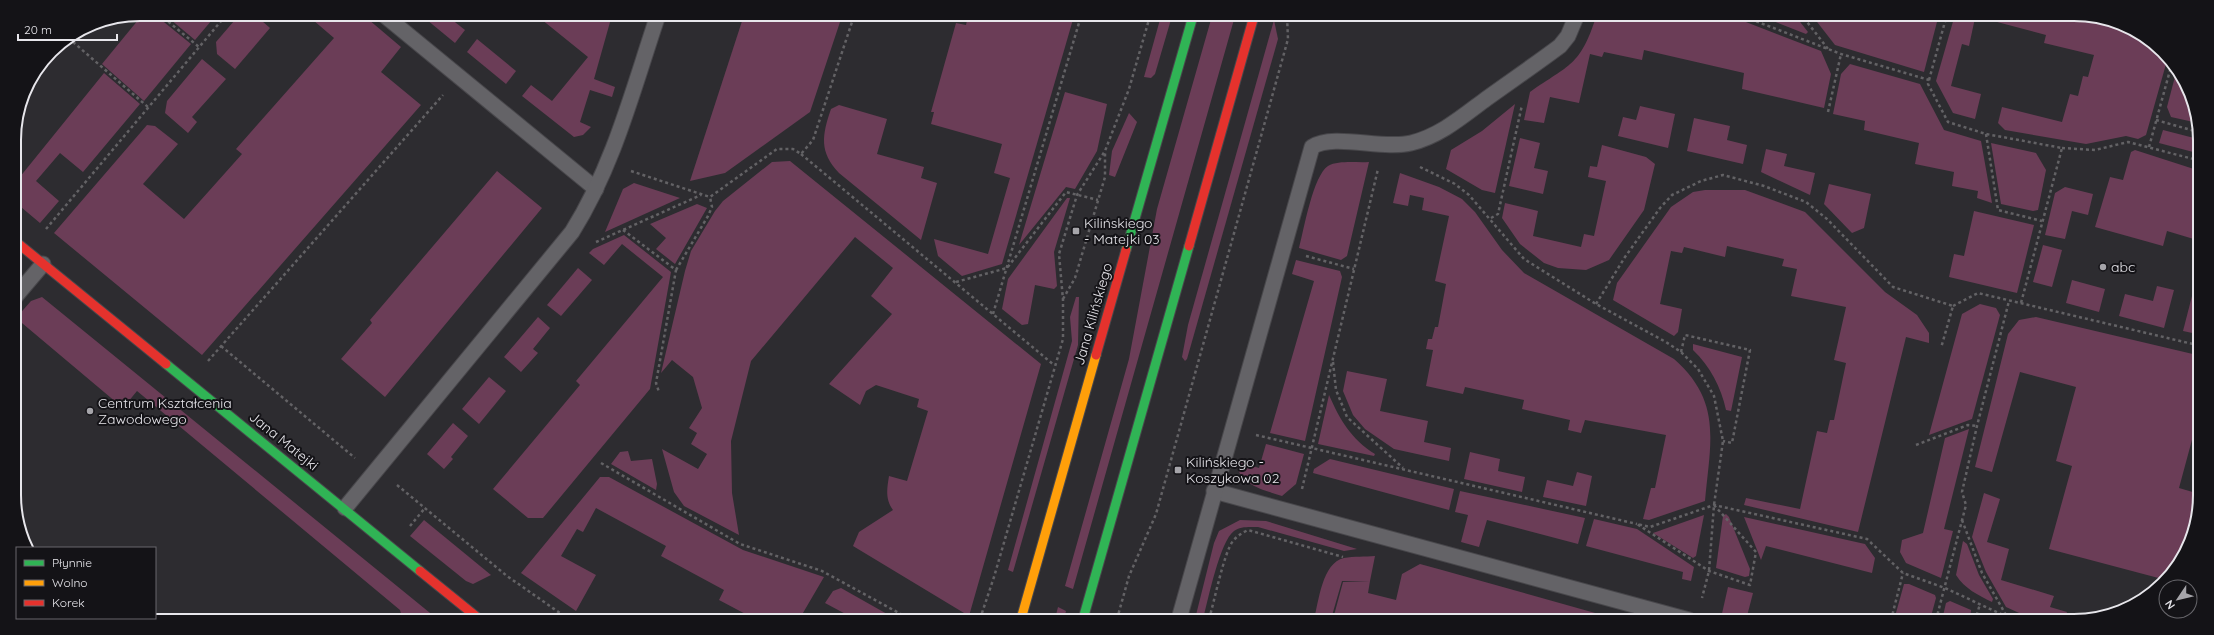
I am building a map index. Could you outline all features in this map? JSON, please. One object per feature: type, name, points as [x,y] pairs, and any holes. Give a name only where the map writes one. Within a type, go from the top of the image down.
[{"type":"street","name":"Jana Kilińskiego","points":[[1022,614],[1192,21]]},
{"type":"street","points":[[1084,614],[1253,21]]},
{"type":"street","name":"Jana Matejki","points":[[21,246],[345,508],[473,614]]},
{"type":"lane","points":[[392,21],[596,189]]},
{"type":"lane","points":[[345,508],[572,232],[609,162],[656,21]]},
{"type":"lane","points":[[1180,614],[1312,147],[1325,141],[1383,146],[1409,144],[1431,137],[1452,124],[1560,46],[1568,36],[1574,21]]},
{"type":"lane","points":[[21,290],[43,264]]},
{"type":"lane","points":[[1214,491],[1667,614]]},
{"type":"path","points":[[167,21],[199,47]]},
{"type":"path","points":[[43,232],[221,21]]},
{"type":"path","points":[[801,154],[813,140],[852,21]]},
{"type":"path","points":[[994,314],[1080,21]]},
{"type":"path","points":[[981,614],[994,578],[1063,339],[1063,300],[1059,254],[1077,194],[1105,151],[1129,89],[1149,21]]},
{"type":"path","points":[[1119,614],[1129,576],[1156,514],[1288,39],[1287,21]]},
{"type":"path","points":[[1756,21],[1842,54],[1929,80]]},
{"type":"path","points":[[1806,21],[1829,49]]},
{"type":"path","points":[[1945,21],[1928,84],[1948,122],[1986,134],[2062,148],[2095,150],[2128,142],[2193,159]]},
{"type":"path","points":[[73,42],[148,107]]},
{"type":"path","points":[[1828,112],[1842,54]]},
{"type":"path","points":[[2149,147],[2170,70]]},
{"type":"path","points":[[205,365],[459,77]]},
{"type":"path","points":[[1491,218],[1498,214],[1524,98]]},
{"type":"path","points":[[2156,120],[2192,130]]},
{"type":"path","points":[[1986,134],[1998,210],[2042,221]]},
{"type":"path","points":[[1297,513],[1310,448],[1333,359],[1383,146]]},
{"type":"path","points":[[2021,303],[2062,148]]},
{"type":"path","points":[[710,197],[777,149],[794,149],[994,314],[1054,366]]},
{"type":"path","points":[[1063,300],[1075,278],[1105,177],[1105,151]]},
{"type":"path","points":[[609,162],[710,197]]},
{"type":"path","points":[[1413,165],[1434,172],[1455,184],[1469,195],[1491,218],[1524,260],[1596,304],[1681,352],[1698,369],[1714,396],[1723,441],[1714,505],[1709,571],[1701,599]]},
{"type":"path","points":[[1596,304],[1625,257],[1660,208],[1672,195],[1701,181],[1723,175],[1764,186],[1806,202],[1827,219],[1893,287],[1953,306],[1978,293],[2193,344]]},
{"type":"path","points":[[955,282],[1007,268],[1066,192],[1098,200]]},
{"type":"path","points":[[595,243],[701,194]]},
{"type":"path","points":[[659,392],[656,383],[676,270],[708,216],[712,207],[710,197]]},
{"type":"path","points":[[624,230],[676,270]]},
{"type":"path","points":[[1282,250],[1354,269]]},
{"type":"path","points":[[1938,614],[1966,505],[1962,492],[1977,426],[2010,301]]},
{"type":"path","points":[[1941,348],[1953,306]]},
{"type":"path","points":[[1681,352],[1685,335],[1750,350],[1732,443],[1723,441]]},
{"type":"path","points":[[221,346],[375,472],[507,576],[561,614]]},
{"type":"path","points":[[1333,359],[1336,390],[1347,417],[1403,468]]},
{"type":"path","points":[[1916,445],[1968,425],[1977,426]]},
{"type":"path","points":[[1232,429],[1650,527],[1714,505],[1867,539],[1903,573],[1945,588],[2002,614]]},
{"type":"path","points":[[601,463],[740,544],[822,571],[901,614]]},
{"type":"path","points":[[1637,524],[1709,571],[1750,585],[1756,552],[1714,505]]},
{"type":"path","points":[[1962,520],[1982,573],[2005,614]]},
{"type":"path","points":[[1210,614],[1232,542],[1240,534],[1248,530],[1343,557]]},
{"type":"path","points":[[1893,614],[1903,573]]},
{"type":"path","points":[[1977,614],[1980,604]]},
{"type":"shaded area","points":[[137,21],[163,21],[191,44],[144,101],[102,64]]},
{"type":"shaded area","points":[[172,21],[211,21],[195,40]]},
{"type":"shaded area","points":[[234,21],[262,21],[270,28],[235,69],[217,54],[216,42]]},
{"type":"shaded area","points":[[314,21],[370,21],[401,47],[381,72],[421,105],[202,355],[54,233],[147,125],[155,126],[178,144],[143,184],[184,219],[242,154],[236,149],[334,38]]},
{"type":"shaded area","points":[[428,21],[454,21],[465,30],[455,43]]},
{"type":"shaded area","points":[[543,21],[610,21],[594,79],[615,87],[612,97],[590,90],[580,122],[591,127],[583,135],[574,137],[522,96],[531,85],[552,101],[588,57]]},
{"type":"shaded area","points":[[742,21],[840,21],[810,112],[725,173],[690,181]]},
{"type":"shaded area","points":[[967,21],[1073,21],[1002,264],[962,276],[938,256],[934,239],[988,254],[1010,178],[994,173],[1002,144],[931,124],[934,112],[931,112],[956,23],[966,25]]},
{"type":"shaded area","points":[[1160,21],[1171,21],[1155,74],[1151,78],[1144,77]]},
{"type":"shaded area","points":[[1211,21],[1234,21],[1073,589],[1065,586],[1129,359],[1157,209]]},
{"type":"shaded area","points":[[1274,21],[1278,39],[1187,359],[1185,361],[1182,357],[1188,325]]},
{"type":"shaded area","points":[[1594,21],[1743,21],[1821,51],[1831,74],[1824,108],[1742,89],[1744,73],[1644,50],[1642,60],[1604,52],[1602,57],[1590,54],[1579,103],[1550,97],[1544,123],[1524,120],[1530,92],[1572,62],[1579,55]]},
{"type":"shaded area","points":[[1773,21],[1799,21],[1808,32],[1806,34]]},
{"type":"shaded area","points":[[1816,21],[1937,21],[1924,72],[1835,45]]},
{"type":"shaded area","points":[[1953,21],[1974,21],[1969,46],[1962,44],[1951,86],[1981,94],[1975,119],[1953,113],[1936,81]]},
{"type":"shaded area","points":[[1993,21],[2074,21],[2105,25],[2134,37],[2158,56],[2166,65],[2146,135],[2138,139],[2126,136],[2086,144],[2005,130],[1998,123],[2002,107],[2062,122],[2070,94],[2078,96],[2083,76],[2088,77],[2094,55],[2044,43],[2046,35]]},
{"type":"shaded area","points":[[477,39],[516,71],[506,84],[467,52]]},
{"type":"shaded area","points":[[202,59],[226,79],[192,117],[197,122],[188,133],[165,113],[167,101]]},
{"type":"shaded area","points":[[1850,64],[1920,84],[1944,130],[1981,141],[1992,203],[1977,198],[1978,191],[1952,186],[1954,172],[1915,164],[1919,143],[1864,130],[1865,121],[1833,114],[1841,74]]},
{"type":"shaded area","points":[[104,73],[140,104],[83,172],[60,153],[36,181],[59,201],[40,223],[21,207],[21,176]]},
{"type":"shaded area","points":[[2175,77],[2187,101],[2192,122],[2171,117],[2167,107]]},
{"type":"shaded area","points":[[1065,92],[1107,104],[1097,151],[1075,189],[1066,187],[1019,245]]},
{"type":"shaded area","points":[[1515,104],[1495,193],[1482,190],[1446,169],[1451,150],[1482,131]]},
{"type":"shaded area","points":[[839,105],[887,119],[877,154],[924,167],[921,178],[937,183],[921,240],[839,173],[828,158],[825,150],[824,135],[831,109]]},
{"type":"shaded area","points":[[1640,106],[1675,114],[1668,148],[1618,136],[1623,117],[1636,120]]},
{"type":"shaded area","points":[[1129,113],[1137,122],[1115,177],[1109,175],[1112,151]]},
{"type":"shaded area","points":[[1694,118],[1730,126],[1727,140],[1747,145],[1743,164],[1687,151]]},
{"type":"shaded area","points":[[2163,130],[2193,138],[2193,152],[2159,143]]},
{"type":"shaded area","points":[[1520,138],[1540,143],[1534,168],[1548,171],[1543,194],[1509,186]]},
{"type":"shaded area","points":[[1991,143],[2036,153],[2046,170],[2038,210],[2033,211],[2001,204]]},
{"type":"shaded area","points":[[1602,145],[1646,157],[1655,164],[1644,210],[1609,260],[1586,270],[1558,268],[1544,263],[1520,244],[1502,218],[1505,203],[1538,211],[1533,236],[1581,247],[1584,234],[1594,236],[1606,181],[1588,177],[1590,166],[1597,167]]},
{"type":"shaded area","points":[[1766,149],[1787,154],[1784,166],[1815,173],[1810,195],[1761,172]]},
{"type":"shaded area","points":[[2135,150],[2193,169],[2193,239],[2167,231],[2163,246],[2095,227],[2110,177],[2123,180],[2131,152]]},
{"type":"shaded area","points":[[790,161],[1041,364],[970,614],[966,614],[853,546],[859,532],[893,510],[890,506],[887,490],[889,476],[907,481],[928,411],[917,407],[919,399],[876,385],[866,391],[860,405],[829,384],[892,314],[871,296],[893,268],[855,237],[751,361],[731,441],[732,493],[739,535],[684,506],[674,492],[662,449],[698,469],[707,454],[691,444],[697,433],[689,428],[702,408],[693,377],[672,360],[661,373],[685,271],[691,251],[715,211],[723,201],[772,162]]},
{"type":"shaded area","points":[[1369,162],[1347,256],[1341,260],[1299,248],[1306,216],[1318,180],[1323,172],[1332,164]]},
{"type":"shaded area","points":[[497,171],[542,208],[385,397],[341,359],[372,323],[370,320]]},
{"type":"shaded area","points":[[1400,173],[1439,187],[1462,199],[1475,212],[1502,250],[1524,273],[1674,359],[1690,375],[1700,391],[1707,408],[1710,424],[1709,460],[1705,501],[1649,520],[1643,519],[1651,488],[1655,488],[1666,435],[1585,420],[1581,433],[1568,430],[1570,420],[1522,409],[1524,400],[1465,387],[1463,394],[1426,386],[1433,350],[1426,349],[1428,339],[1432,339],[1435,327],[1438,327],[1446,284],[1435,281],[1449,216],[1422,210],[1424,198],[1410,195],[1408,206],[1393,203]]},
{"type":"shaded area","points":[[634,183],[680,198],[605,232],[623,189]]},
{"type":"shaded area","points":[[1829,184],[1871,194],[1864,228],[1852,233],[1824,204]]},
{"type":"shaded area","points":[[2065,187],[2093,194],[2088,215],[2072,211],[2065,239],[2045,235],[2055,193]]},
{"type":"shaded area","points":[[1705,190],[1745,190],[1805,212],[1885,292],[1917,315],[1929,333],[1929,343],[1906,337],[1858,532],[1744,505],[1746,498],[1800,509],[1817,431],[1827,433],[1830,420],[1834,420],[1846,363],[1834,360],[1846,307],[1791,296],[1797,269],[1782,266],[1784,259],[1727,246],[1725,257],[1684,247],[1682,253],[1671,251],[1660,304],[1682,309],[1678,332],[1674,336],[1613,300],[1617,283],[1671,207],[1693,192]]},
{"type":"shaded area","points":[[1067,198],[1070,198],[1054,252],[1057,286],[1054,289],[1035,285],[1028,324],[1022,325],[1002,309],[1008,279]]},
{"type":"shaded area","points":[[697,204],[707,208],[675,264],[656,249],[666,238],[650,224]]},
{"type":"shaded area","points":[[1974,211],[2034,225],[2017,293],[1949,277],[1954,254],[1964,256]]},
{"type":"shaded area","points":[[624,235],[671,272],[650,389],[543,518],[528,518],[493,489],[580,385],[576,381],[663,277],[622,244],[604,265],[589,253],[593,249]]},
{"type":"shaded area","points":[[2043,245],[2062,250],[2052,287],[2033,282]]},
{"type":"shaded area","points":[[1296,260],[1340,271],[1342,277],[1305,441],[1270,433],[1314,281],[1292,274]]},
{"type":"shaded area","points":[[578,268],[592,280],[561,316],[547,305]]},
{"type":"shaded area","points":[[2072,280],[2105,289],[2099,312],[2066,303]]},
{"type":"shaded area","points":[[2157,286],[2174,290],[2164,328],[2119,316],[2125,294],[2153,301]]},
{"type":"shaded area","points":[[2192,296],[2193,296],[2193,333],[2183,331]]},
{"type":"shaded area","points":[[42,297],[431,614],[401,614],[400,610],[137,391],[123,408],[21,322],[21,312],[31,301]]},
{"type":"shaded area","points":[[1076,297],[1079,297],[1078,345],[1013,572],[1008,570],[1072,341],[1070,317]]},
{"type":"shaded area","points":[[1980,304],[1996,308],[2000,315],[1972,419],[1929,435],[1962,314]]},
{"type":"shaded area","points":[[538,317],[550,328],[533,349],[538,353],[521,372],[504,357]]},
{"type":"shaded area","points":[[2036,317],[2193,354],[2193,436],[2179,488],[2193,492],[2192,511],[2184,541],[2177,555],[2160,578],[2049,549],[2072,466],[2056,461],[2076,387],[2020,372],[1992,472],[1975,467],[2008,334],[2019,320]]},
{"type":"shaded area","points":[[1693,344],[1742,357],[1731,411],[1726,410],[1714,377],[1705,363],[1693,350]]},
{"type":"shaded area","points":[[1347,371],[1387,379],[1380,411],[1428,421],[1424,442],[1451,448],[1449,461],[1394,449],[1365,429],[1353,415],[1343,391]]},
{"type":"shaded area","points":[[489,377],[506,391],[479,424],[462,409]]},
{"type":"shaded area","points":[[1329,395],[1337,413],[1347,428],[1359,442],[1375,454],[1374,456],[1318,444]]},
{"type":"shaded area","points":[[453,423],[468,436],[451,457],[453,459],[444,469],[427,454]]},
{"type":"shaded area","points":[[1969,429],[1944,529],[1953,531],[1941,578],[1906,563],[1900,552],[1902,540],[1923,533],[1945,438]]},
{"type":"shaded area","points":[[1266,444],[1304,454],[1296,484],[1282,496],[1252,485],[1246,481],[1238,469],[1237,461],[1259,468]]},
{"type":"shaded area","points":[[628,451],[631,461],[652,459],[657,484],[656,490],[611,464],[620,452]]},
{"type":"shaded area","points":[[1470,452],[1500,459],[1498,471],[1525,477],[1522,492],[1464,479]]},
{"type":"shaded area","points":[[1330,459],[1454,489],[1449,510],[1313,473],[1314,469]]},
{"type":"shaded area","points":[[1577,472],[1592,476],[1586,506],[1543,497],[1547,480],[1573,486]]},
{"type":"shaded area","points":[[600,477],[609,477],[743,550],[824,577],[802,614],[745,614],[719,600],[724,590],[661,556],[666,546],[596,508],[583,532],[577,529],[561,556],[596,575],[576,611],[521,573]]},
{"type":"shaded area","points":[[1460,491],[1585,518],[1578,544],[1487,520],[1479,547],[1461,542],[1468,515],[1455,512]]},
{"type":"shaded area","points":[[1984,493],[2000,499],[1987,542],[2009,549],[2001,580],[2054,596],[2050,607],[2067,612],[2066,614],[2022,614],[2006,607],[1986,572],[1972,537]]},
{"type":"shaded area","points":[[1726,514],[1729,517],[1750,569],[1749,576],[1745,577],[1716,568],[1723,516]]},
{"type":"shaded area","points":[[1704,515],[1696,556],[1693,558],[1653,533]]},
{"type":"shaded area","points":[[1744,517],[1865,544],[1875,558],[1872,573],[1766,546],[1761,560]]},
{"type":"shaded area","points":[[1594,519],[1637,529],[1694,567],[1691,581],[1682,579],[1683,572],[1586,546]]},
{"type":"shaded area","points":[[424,520],[491,575],[473,584],[466,581],[410,536]]},
{"type":"shaded area","points":[[1240,520],[1266,521],[1357,549],[1344,551],[1258,527],[1236,529],[1229,537],[1219,558],[1204,614],[1196,614],[1214,543],[1219,531]]},
{"type":"shaded area","points":[[1963,541],[1967,544],[1979,575],[1993,599],[1992,602],[1968,588],[1956,575]]},
{"type":"shaded area","points":[[1375,556],[1370,581],[1342,581],[1332,614],[1315,614],[1326,575],[1331,567],[1337,561],[1352,557]]},
{"type":"shaded area","points":[[1420,564],[1599,614],[1334,614],[1343,582],[1370,581],[1368,593],[1396,600],[1402,574]]},
{"type":"shaded area","points":[[1904,584],[1909,584],[1935,595],[1936,598],[1932,614],[1896,614]]},
{"type":"shaded area","points":[[1728,587],[1753,593],[1748,614],[1722,614]]},
{"type":"shaded area","points":[[841,588],[887,614],[846,614],[825,603],[833,591]]},
{"type":"shaded area","points":[[1950,601],[1971,610],[1971,614],[1943,614],[1946,603]]},
{"type":"shaded area","points":[[1058,607],[1066,611],[1065,614],[1056,614]]},
{"type":"traffic: fast","points":[[1126,250],[1192,21]]},
{"type":"traffic: fast","points":[[1084,614],[1189,246]]},
{"type":"traffic: fast","points":[[166,364],[420,571]]},
{"type":"traffic: slow","points":[[1022,614],[1096,355]]},
{"type":"traffic: jam","points":[[1189,246],[1253,21]]},
{"type":"traffic: jam","points":[[21,246],[166,364]]},
{"type":"traffic: jam","points":[[1096,355],[1126,250]]},
{"type":"traffic: jam","points":[[420,571],[473,614]]},
{"type":"place","name":"Kilińskiego - Matejki 03","points":[[1076,231]]},
{"type":"place","name":"abc","points":[[2103,267]]},
{"type":"place","name":"Centrum Kształcenia Zawodowego","points":[[90,411]]},
{"type":"place","name":"Kilińskiego - Koszykowa 02","points":[[1178,470]]}]
